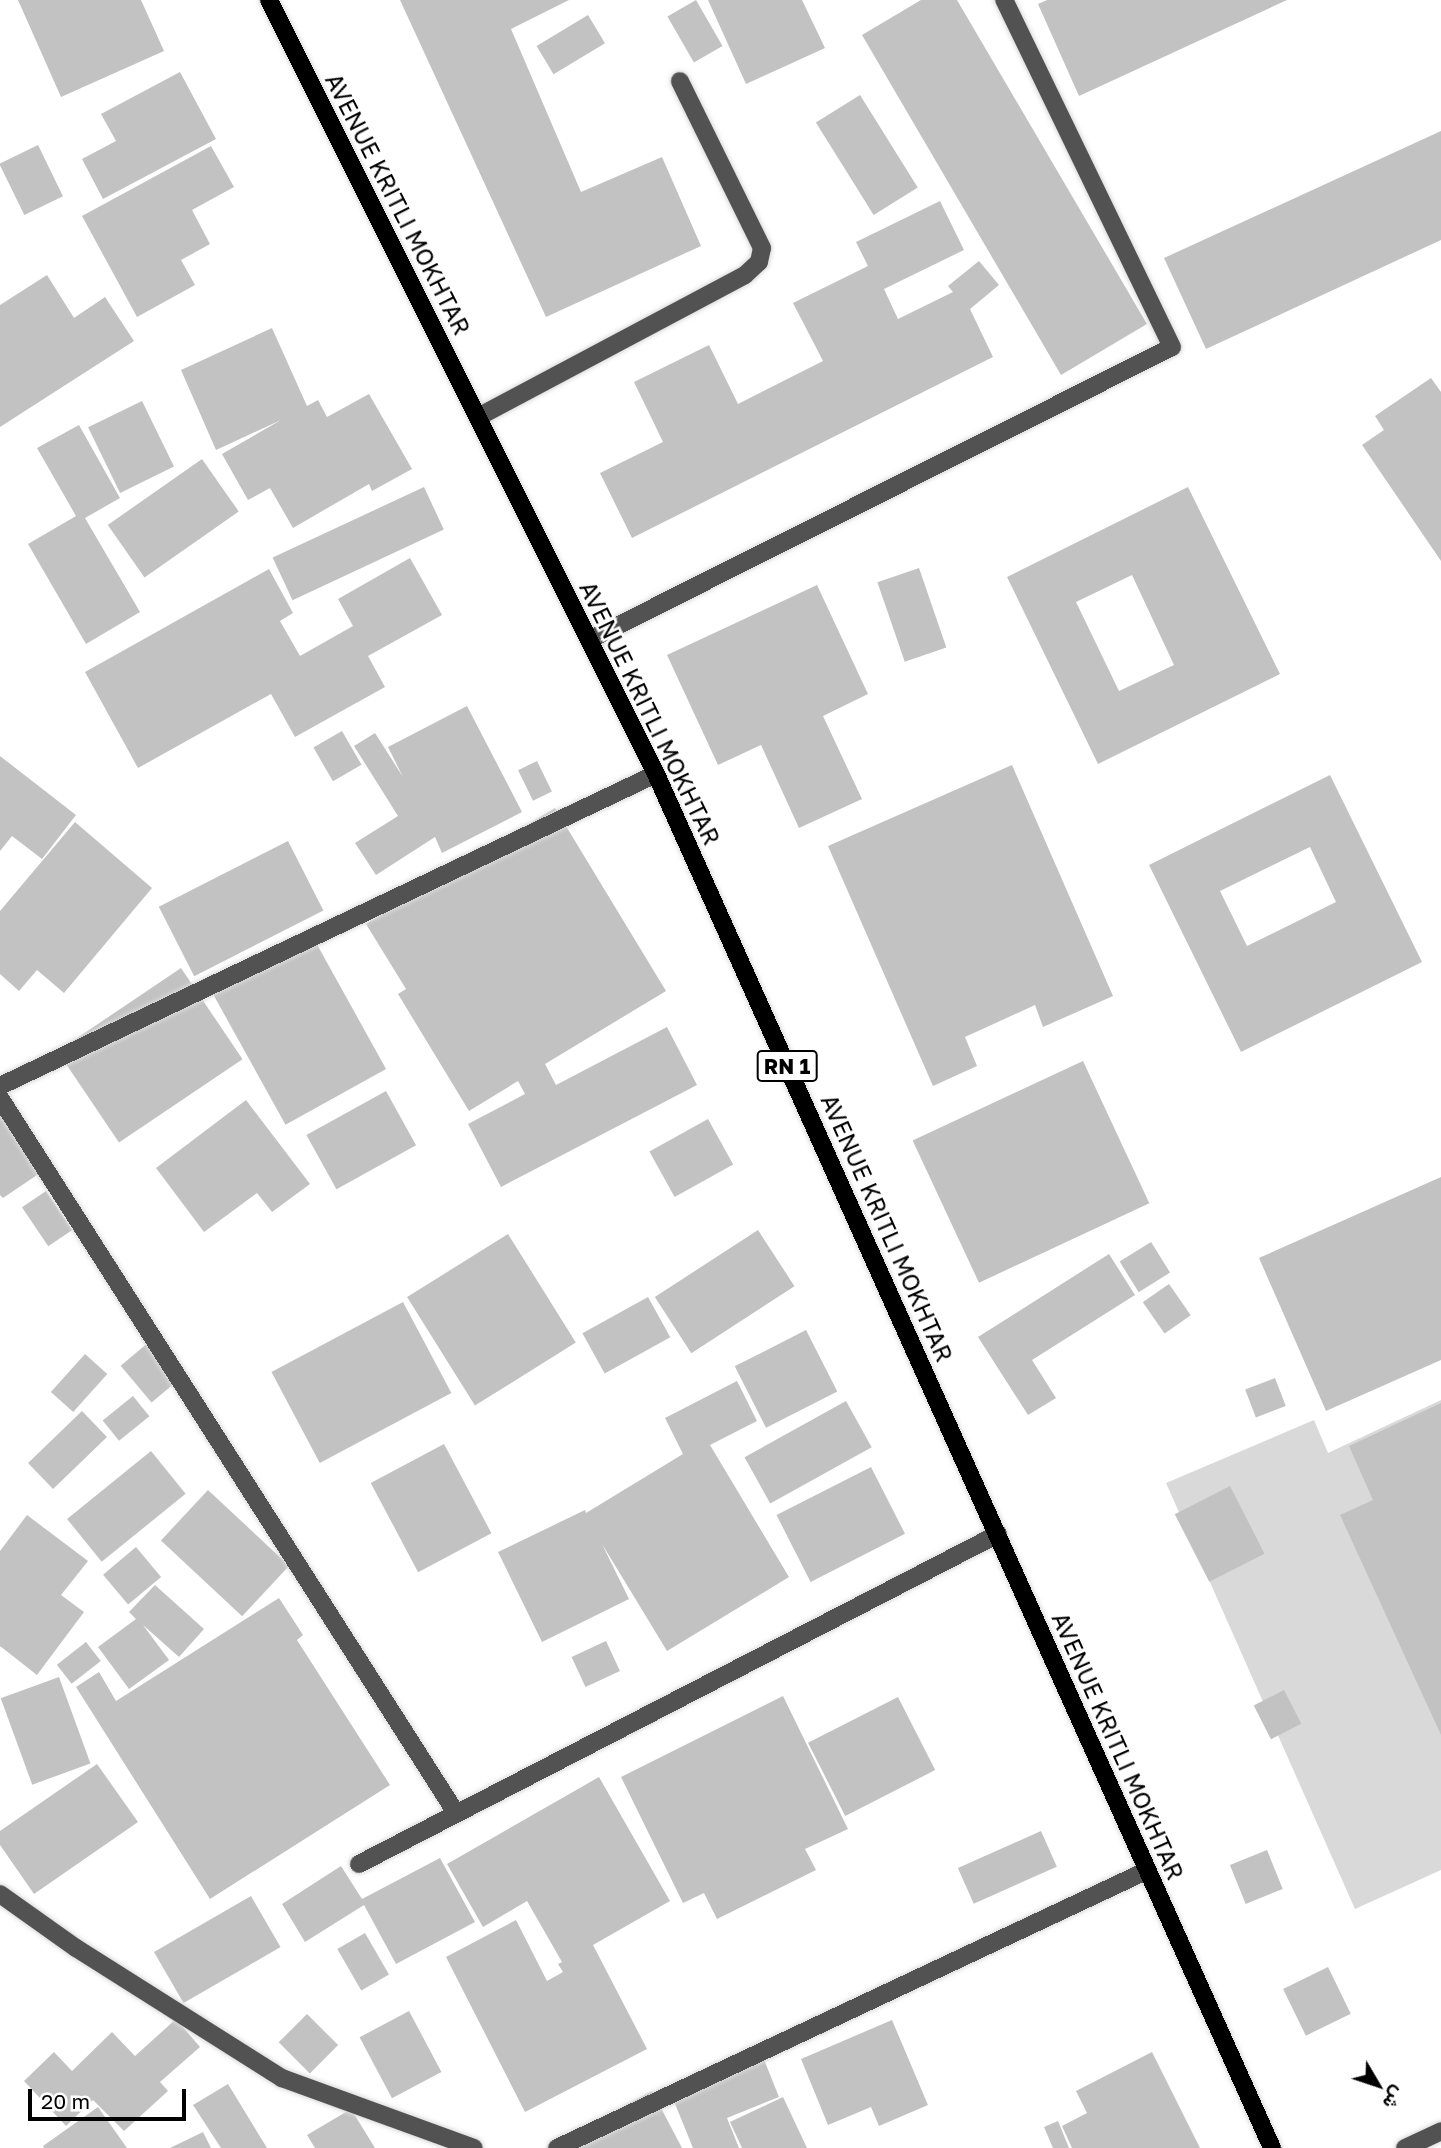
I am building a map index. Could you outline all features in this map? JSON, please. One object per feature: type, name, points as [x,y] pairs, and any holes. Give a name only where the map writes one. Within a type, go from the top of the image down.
[{"type":"main road","name":"AVENUE KRITLI MOKHTAR","points":[[269,0],[656,774],[1272,2148]]},
{"type":"street","points":[[589,640],[1172,347],[1004,0]]},
{"type":"street","points":[[478,417],[745,275],[759,262],[762,248],[680,81]]},
{"type":"street","points":[[0,1086],[656,774]]},
{"type":"street","points":[[0,1098],[456,1813]]},
{"type":"street","points":[[359,1864],[998,1534]]},
{"type":"street","points":[[557,2148],[1146,1871]]},
{"type":"street","points":[[0,1894],[76,1948],[282,2078],[474,2148]]},
{"type":"street","points":[[1405,2148],[1441,2132]]},
{"type":"shaded area","points":[[1441,1400],[1441,1870],[1355,1909],[1166,1483],[1314,1420],[1328,1453]]},
{"type":"building","points":[[18,0],[141,0],[164,51],[61,97]]},
{"type":"building","points":[[400,0],[569,0],[511,29],[581,192],[662,157],[701,246],[546,317]]},
{"type":"building","points":[[696,0],[722,46],[694,62],[667,16]]},
{"type":"building","points":[[708,0],[802,0],[825,48],[746,84]]},
{"type":"building","points":[[921,0],[957,0],[1147,324],[1061,375],[862,35]]},
{"type":"building","points":[[1047,0],[1287,0],[1079,96],[1038,4]]},
{"type":"building","points":[[588,15],[605,43],[554,74],[537,46]]},
{"type":"building","points":[[180,72],[216,139],[103,199],[82,159],[116,141],[101,114]]},
{"type":"building","points":[[860,95],[918,187],[874,215],[816,123]]},
{"type":"building","points":[[1441,131],[1441,240],[1206,349],[1164,258]]},
{"type":"building","points":[[38,145],[63,196],[24,215],[0,164]]},
{"type":"building","points":[[211,146],[234,187],[192,210],[210,244],[181,260],[195,285],[137,317],[82,216]]},
{"type":"building","points":[[940,201],[964,250],[884,289],[898,319],[953,292],[948,286],[979,261],[999,285],[970,309],[993,357],[632,538],[600,473],[663,442],[634,382],[709,345],[738,404],[823,361],[793,303],[868,266],[856,242]]},
{"type":"building","points":[[47,275],[74,318],[105,297],[134,341],[0,427],[0,305]]},
{"type":"building","points":[[272,328],[307,406],[318,400],[327,417],[369,394],[412,469],[372,491],[369,484],[293,528],[270,488],[248,500],[222,454],[281,420],[216,450],[181,370]]},
{"type":"building","points":[[1431,378],[1441,392],[1441,561],[1362,445],[1384,430],[1375,416]]},
{"type":"building","points":[[142,401],[174,467],[120,493],[88,427]]},
{"type":"building","points":[[79,425],[120,498],[85,518],[140,612],[86,644],[28,544],[76,516],[37,448]]},
{"type":"building","points":[[202,459],[239,511],[145,577],[108,525]]},
{"type":"building","points":[[424,487],[444,530],[293,600],[273,558]]},
{"type":"building","points":[[1188,487],[1280,674],[1098,764],[1007,577]],"holes":[[[1132,575],[1174,665],[1119,691],[1076,602]]]},
{"type":"building","points":[[410,558],[442,615],[368,656],[385,687],[295,737],[271,694],[138,768],[85,672],[269,569],[293,613],[280,621],[300,656],[353,626],[338,599]]},
{"type":"building","points":[[919,568],[946,647],[905,662],[877,582]]},
{"type":"building","points":[[817,585],[868,694],[823,716],[862,799],[799,828],[761,745],[718,765],[667,655]]},
{"type":"building","points":[[467,706],[522,812],[442,853],[435,837],[376,875],[355,843],[398,816],[354,746],[375,733],[403,777],[388,747]]},
{"type":"building","points":[[342,731],[362,765],[333,781],[313,748]]},
{"type":"building","points":[[0,756],[76,815],[42,859],[12,836],[0,851]]},
{"type":"building","points":[[537,761],[552,792],[533,801],[518,770]]},
{"type":"building","points":[[1012,765],[1113,996],[1043,1027],[1035,1005],[965,1037],[977,1066],[933,1086],[828,846]]},
{"type":"building","points":[[1330,775],[1422,962],[1241,1052],[1149,865]],"holes":[[[1310,847],[1336,902],[1247,946],[1220,891]]]},
{"type":"building","points":[[555,808],[666,991],[545,1064],[556,1085],[667,1027],[697,1085],[501,1187],[468,1124],[525,1094],[518,1081],[469,1111],[398,994],[406,989],[366,924]]},
{"type":"building","points":[[75,822],[152,888],[64,993],[37,970],[19,991],[0,974],[0,911]]},
{"type":"building","points":[[288,841],[323,910],[194,976],[159,907]]},
{"type":"building","points":[[309,930],[386,1069],[286,1125],[208,986]]},
{"type":"building","points":[[181,968],[243,1059],[119,1143],[57,1051]]},
{"type":"building","points":[[1083,1061],[1149,1203],[979,1283],[913,1140]]},
{"type":"building","points":[[386,1091],[416,1145],[336,1189],[306,1135]]},
{"type":"building","points":[[246,1100],[310,1184],[272,1212],[257,1193],[204,1232],[156,1168]]},
{"type":"building","points":[[0,1113],[40,1173],[3,1198],[0,1195]]},
{"type":"building","points":[[708,1119],[733,1164],[675,1197],[649,1151]]},
{"type":"building","points":[[1441,1177],[1441,1360],[1326,1411],[1259,1258]]},
{"type":"building","points":[[46,1191],[72,1230],[48,1246],[22,1207]]},
{"type":"building","points":[[758,1230],[794,1286],[691,1353],[655,1297]]},
{"type":"building","points":[[508,1234],[576,1343],[475,1406],[407,1297]]},
{"type":"building","points":[[1151,1242],[1170,1273],[1139,1292],[1120,1262]]},
{"type":"building","points":[[1109,1254],[1135,1295],[1032,1360],[1056,1398],[1028,1415],[978,1337]]},
{"type":"building","points":[[1169,1284],[1191,1315],[1165,1333],[1143,1302]]},
{"type":"building","points":[[648,1297],[670,1337],[605,1374],[582,1333]]},
{"type":"building","points":[[403,1302],[451,1393],[320,1463],[271,1372]]},
{"type":"building","points":[[806,1330],[837,1391],[766,1428],[735,1366]]},
{"type":"building","points":[[149,1342],[180,1379],[152,1403],[121,1366]]},
{"type":"building","points":[[85,1354],[107,1374],[73,1412],[51,1392]]},
{"type":"building","points":[[1275,1378],[1286,1406],[1256,1417],[1245,1389]]},
{"type":"building","points":[[737,1381],[757,1421],[710,1445],[789,1577],[667,1651],[602,1544],[629,1599],[542,1642],[498,1552],[585,1510],[586,1513],[683,1454],[665,1418]]},
{"type":"building","points":[[133,1396],[149,1416],[119,1441],[103,1421]]},
{"type":"building","points":[[846,1401],[872,1447],[770,1504],[745,1457]]},
{"type":"building","points":[[1441,1403],[1441,1735],[1340,1515],[1373,1500],[1349,1446]]},
{"type":"building","points":[[82,1411],[107,1437],[53,1489],[28,1463]]},
{"type":"building","points":[[444,1444],[491,1533],[418,1572],[371,1483]]},
{"type":"building","points":[[151,1451],[186,1494],[102,1562],[67,1519]]},
{"type":"building","points":[[871,1467],[905,1534],[811,1582],[777,1515]]},
{"type":"building","points":[[1230,1486],[1265,1554],[1209,1582],[1175,1514]]},
{"type":"building","points":[[208,1490],[289,1566],[242,1616],[161,1540]]},
{"type":"building","points":[[27,1515],[88,1561],[61,1595],[84,1612],[37,1675],[0,1646],[0,1551]]},
{"type":"building","points":[[136,1547],[161,1577],[128,1605],[103,1575]]},
{"type":"building","points":[[155,1585],[204,1629],[179,1657],[143,1625],[169,1660],[129,1689],[98,1647],[136,1619],[129,1612]]},
{"type":"building","points":[[279,1598],[303,1635],[297,1640],[390,1785],[210,1899],[76,1687],[99,1672],[116,1701]]},
{"type":"building","points":[[606,1641],[620,1671],[586,1687],[572,1657]]},
{"type":"building","points":[[86,1642],[101,1661],[72,1684],[57,1665]]},
{"type":"building","points":[[59,1677],[90,1763],[32,1785],[1,1698]]},
{"type":"building","points":[[1284,1690],[1301,1724],[1271,1739],[1254,1705]]},
{"type":"building","points":[[783,1696],[848,1829],[805,1849],[816,1870],[717,1919],[704,1893],[683,1903],[621,1777]]},
{"type":"building","points":[[898,1697],[935,1770],[845,1816],[808,1743]]},
{"type":"building","points":[[97,1764],[138,1822],[34,1894],[0,1845],[0,1831]]},
{"type":"building","points":[[599,1777],[670,1901],[593,1945],[647,2049],[525,2112],[446,1957],[516,1920],[547,1981],[563,1972],[558,1964],[562,1962],[527,1901],[483,1927],[447,1864]]},
{"type":"building","points":[[1041,1831],[1057,1867],[974,1904],[958,1868]]},
{"type":"building","points":[[1267,1850],[1283,1889],[1246,1904],[1230,1865]]},
{"type":"building","points":[[440,1858],[475,1922],[396,1964],[364,1905],[305,1942],[282,1904],[341,1866],[362,1899]]},
{"type":"building","points":[[251,1896],[280,1947],[184,2003],[154,1952]]},
{"type":"building","points":[[365,1933],[389,1975],[361,1991],[337,1949]]},
{"type":"building","points":[[1328,1967],[1351,2014],[1306,2036],[1283,1989]]},
{"type":"building","points":[[409,2011],[441,2072],[392,2098],[360,2037]]},
{"type":"building","points":[[307,2014],[338,2045],[310,2073],[279,2042]]},
{"type":"building","points":[[176,2019],[200,2047],[160,2082],[168,2091],[124,2131],[93,2100],[66,2126],[24,2081],[54,2052],[72,2071],[112,2032],[135,2056]]},
{"type":"building","points":[[892,2020],[928,2105],[879,2126],[871,2107],[828,2125],[801,2059]]},
{"type":"building","points":[[1152,2052],[1200,2148],[1072,2148],[1062,2126],[1087,2113],[1076,2091]]},
{"type":"building","points":[[763,2057],[779,2097],[727,2118],[739,2148],[693,2148],[671,2094]]},
{"type":"building","points":[[228,2084],[267,2148],[221,2148],[193,2105]]},
{"type":"building","points":[[652,2091],[682,2148],[546,2148]]},
{"type":"building","points":[[783,2097],[807,2148],[742,2148],[730,2122]]},
{"type":"building","points":[[98,2107],[127,2148],[44,2148],[43,2146]]},
{"type":"building","points":[[351,2109],[375,2148],[315,2148],[307,2135]]},
{"type":"building","points":[[1058,2121],[1069,2148],[1053,2148],[1044,2127]]},
{"type":"building","points":[[203,2132],[211,2148],[170,2148]]}]
